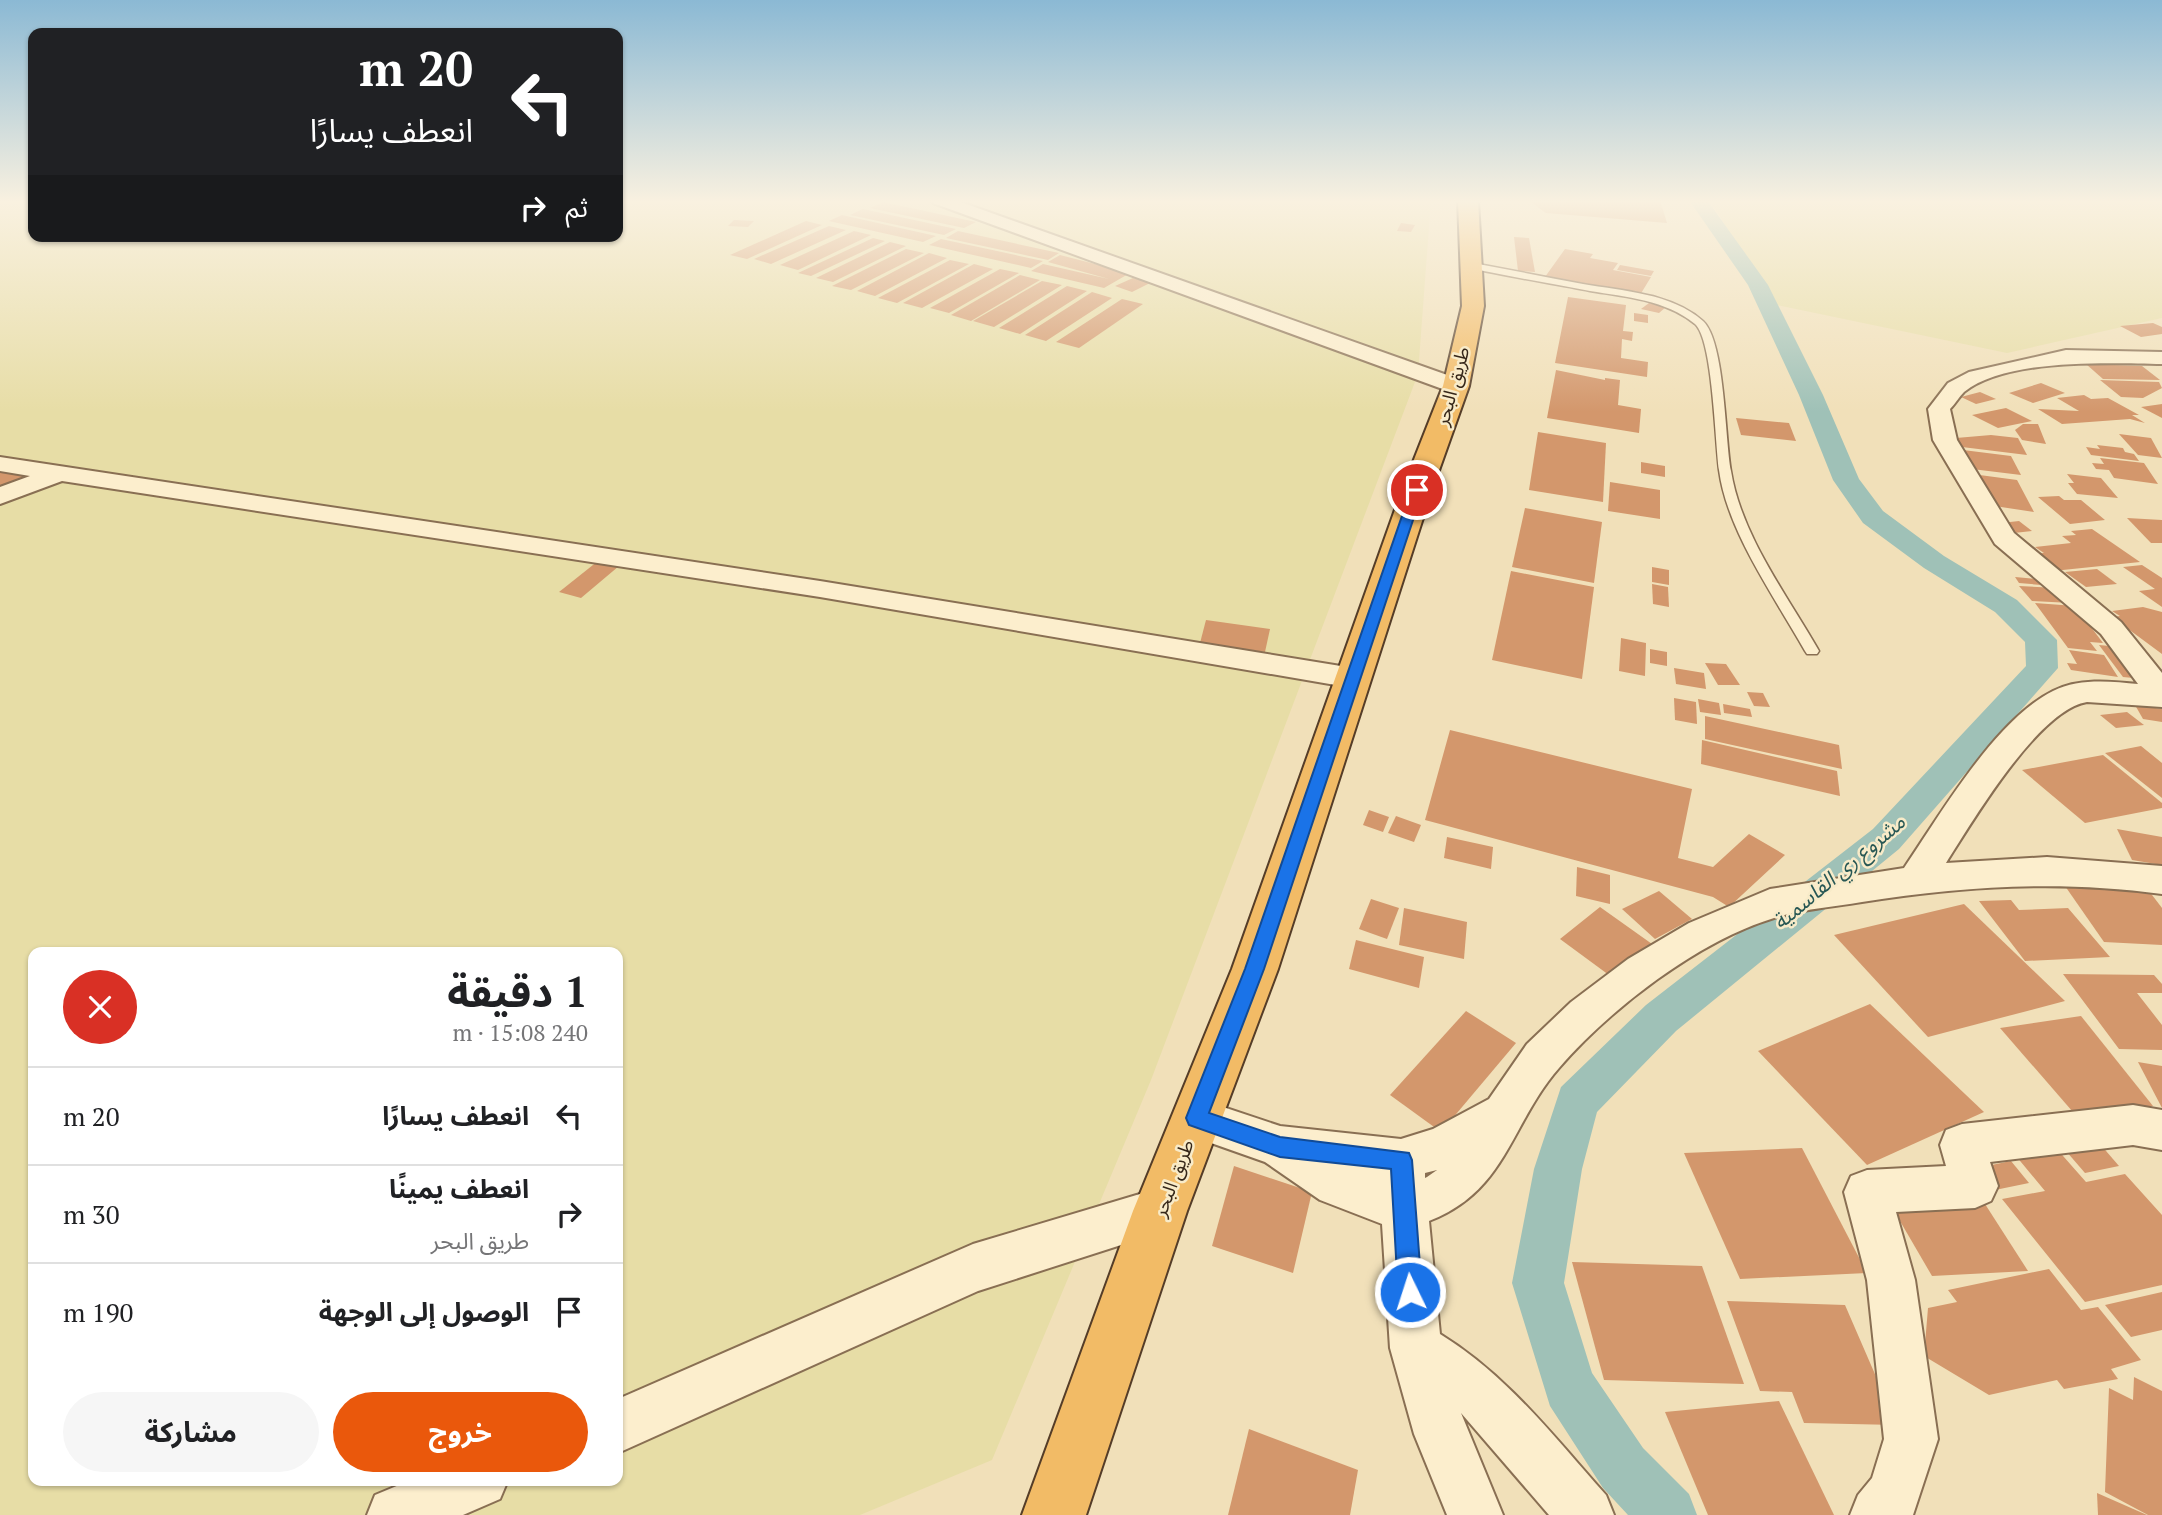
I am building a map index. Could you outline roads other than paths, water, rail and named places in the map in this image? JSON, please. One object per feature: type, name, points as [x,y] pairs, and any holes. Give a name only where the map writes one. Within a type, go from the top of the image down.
[{"type":"highway","name":"طريق البحر","points":[[1054,1515],[1160,1211],[1255,969],[1353,678],[1456,386],[1473,306],[1473,271]]},
{"type":"street","points":[[1136,271],[1456,386]]},
{"type":"street","points":[[2162,358],[2066,356],[2014,367],[1977,377],[1956,388],[1939,409],[1945,440],[2004,538],[2111,628],[2162,695]]},
{"type":"street","points":[[0,464],[820,589],[1353,678]]},
{"type":"street","points":[[0,496],[57,474]]},
{"type":"street","points":[[1916,879],[1986,776],[2045,709],[2067,696],[2109,692],[2162,695]]},
{"type":"street","points":[[1196,1118],[1280,1147],[1323,1178],[1365,1198],[1402,1183],[1442,1194],[1466,1172],[1501,1115],[1542,1057],[1595,1007],[1688,941],[1757,908],[1801,895],[2001,869],[2064,868],[2162,880]]},
{"type":"street","points":[[1878,1515],[1895,1494],[1911,1439],[1891,1280],[1867,1192],[1975,1186],[1962,1145],[2122,1126],[2162,1130]]},
{"type":"street","points":[[1402,1183],[1416,1348],[1441,1434],[1475,1515]]},
{"type":"street","points":[[623,1424],[973,1268],[1160,1211]]},
{"type":"street","points":[[1416,1348],[1456,1373],[1484,1398],[1586,1515]]},
{"type":"street","points":[[395,1515],[466,1486]]},
{"type":"lane","points":[[1498,271],[1649,299],[1681,310],[1701,324],[1708,334],[1714,366],[1718,425],[1725,472],[1737,519],[1812,651]]},
{"type":"waterway","name":"مشروع ري القاسمية","points":[[1668,1515],[1623,1468],[1569,1387],[1538,1283],[1558,1169],[1577,1102],[1661,1018],[1886,839],[2042,668],[2041,640],[2006,606],[1934,562],[1873,517],[1846,480],[1811,395],[1758,285],[1748,271]]}]
